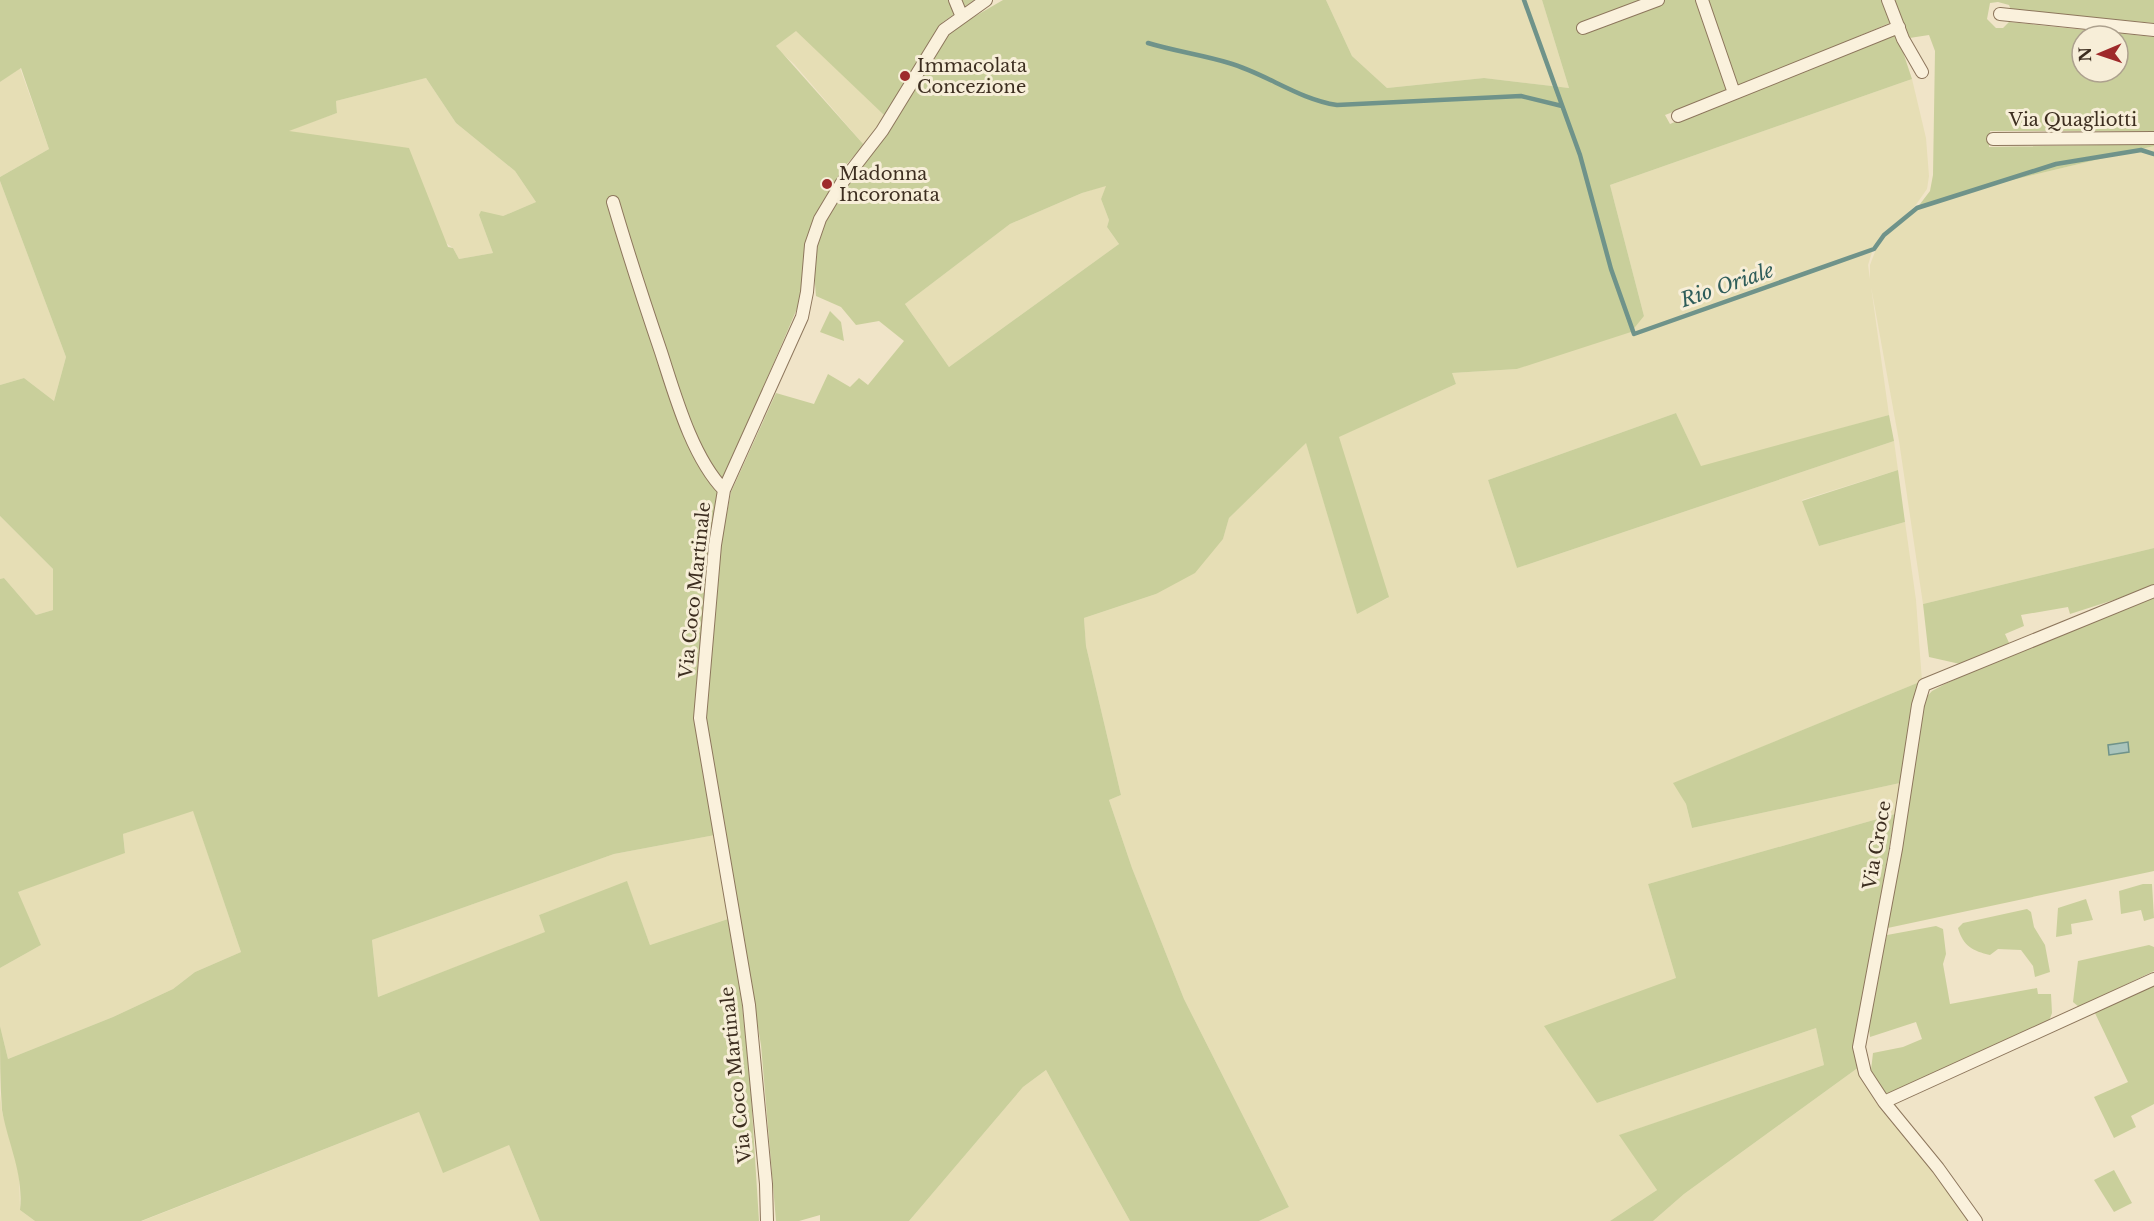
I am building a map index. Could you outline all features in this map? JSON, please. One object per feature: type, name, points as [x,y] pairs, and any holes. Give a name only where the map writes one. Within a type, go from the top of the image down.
[{"type":"street","points":[[955,0],[962,17]]},
{"type":"street","name":"Via Coco Martinale","points":[[767,1221],[766,1184],[749,1005],[700,718],[715,545],[724,490],[801,317],[807,292],[811,245],[820,219],[841,184],[882,130],[944,30],[986,0]]},
{"type":"street","points":[[1583,28],[1658,0]]},
{"type":"street","points":[[1702,0],[1734,93]]},
{"type":"street","points":[[1888,0],[1922,72]]},
{"type":"street","points":[[2000,14],[2154,30]]},
{"type":"street","points":[[1678,116],[1899,27]]},
{"type":"street","name":"Via Quagliotti","points":[[1993,139],[2154,138]]},
{"type":"street","points":[[613,202],[639,291],[674,391],[704,462],[724,490]]},
{"type":"street","name":"Via Croce","points":[[1976,1221],[1938,1168],[1884,1102],[1865,1073],[1859,1047],[1896,849],[1912,735],[1924,685],[2154,591]]},
{"type":"street","points":[[1884,1102],[2154,979]]},
{"type":"shaded area","points":[[1326,0],[1542,0],[1569,88],[1484,78],[1387,88],[1352,56]]},
{"type":"shaded area","points":[[796,30],[885,116],[864,145],[794,64],[775,47]]},
{"type":"shaded area","points":[[20,68],[49,149],[0,177],[0,82]]},
{"type":"shaded area","points":[[426,78],[456,123],[515,171],[536,202],[503,216],[479,215],[493,253],[459,259],[453,248],[287,131],[337,113],[336,101]]},
{"type":"shaded area","points":[[1912,79],[1926,138],[1929,176],[1927,189],[1915,206],[1884,234],[1873,249],[1868,265],[1889,415],[1701,467],[1676,413],[1488,480],[1517,568],[1894,441],[1898,470],[1802,500],[1819,546],[1905,522],[1916,600],[1922,681],[1674,783],[1686,804],[1692,828],[1900,783],[1895,814],[1648,884],[1676,978],[1597,1103],[1816,1028],[1824,1065],[1620,1135],[1657,1190],[1610,1221],[1259,1221],[1289,1207],[1184,999],[1132,868],[1109,800],[1121,795],[1086,646],[1084,618],[1156,594],[1223,539],[1229,518],[1306,442],[1357,613],[1388,598],[1338,437],[1456,384],[1451,373],[1517,369],[1644,316],[1610,185]]},
{"type":"shaded area","points":[[2154,146],[2154,548],[1923,604],[1899,441],[1870,281],[1870,265],[1876,249],[1886,235],[1917,208],[1971,190]]},
{"type":"shaded area","points":[[0,181],[66,357],[54,401],[24,378],[0,385]]},
{"type":"shaded area","points":[[1107,185],[1101,199],[1109,220],[1107,227],[1119,244],[949,367],[905,304],[1010,224],[1082,193]]},
{"type":"shaded area","points":[[0,516],[53,569],[53,610],[36,615],[4,578],[0,579]]},
{"type":"shaded area","points":[[193,810],[241,952],[195,972],[173,989],[113,1017],[8,1059],[0,1026],[0,968],[41,945],[17,892],[125,852],[123,834]]},
{"type":"shaded area","points":[[715,835],[728,919],[650,945],[627,882],[539,915],[546,932],[378,997],[372,940],[614,854]]},
{"type":"shaded area","points":[[1859,1067],[1970,1221],[1653,1221],[1684,1194]]},
{"type":"shaded area","points":[[1046,1070],[1130,1221],[909,1221],[1023,1087]]},
{"type":"shaded area","points":[[0,1094],[2,1112],[19,1171],[20,1210],[35,1221],[0,1221]]},
{"type":"shaded area","points":[[419,1112],[509,1145],[540,1221],[142,1221]]},
{"type":"green space","points":[[0,0],[974,0],[943,22],[885,116],[796,31],[776,46],[864,145],[844,167],[814,218],[802,297],[718,493],[695,716],[715,835],[614,854],[372,940],[378,997],[545,932],[539,915],[627,881],[650,945],[728,919],[741,995],[750,1079],[759,1221],[540,1221],[509,1145],[443,1173],[419,1112],[141,1221],[35,1221],[20,1210],[18,1172],[2,1110],[0,1026],[8,1059],[113,1017],[173,989],[195,972],[241,952],[193,811],[123,834],[125,853],[18,892],[41,945],[0,968],[0,579],[4,578],[36,615],[53,610],[53,569],[0,516],[0,385],[24,378],[54,401],[66,357],[0,181],[0,177],[49,149],[21,68],[0,82]],"holes":[[[426,78],[456,123],[515,171],[536,202],[503,216],[481,211],[479,215],[493,253],[459,259],[453,248],[448,247],[409,148],[289,131],[337,113],[336,101]]]},
{"type":"green space","points":[[1003,0],[1326,0],[1352,56],[1387,88],[1484,78],[1569,88],[1542,0],[1882,0],[1892,22],[1737,88],[1665,115],[1670,124],[1896,31],[1912,79],[1610,185],[1644,316],[1631,332],[1517,369],[1452,373],[1456,384],[1339,437],[1389,597],[1357,614],[1306,443],[1229,518],[1223,539],[1195,573],[1156,594],[1084,618],[1086,646],[1121,795],[1109,800],[1132,868],[1184,999],[1289,1207],[1259,1221],[1130,1221],[1046,1070],[1023,1087],[909,1221],[820,1221],[820,1215],[799,1221],[776,1221],[761,1045],[705,719],[721,543],[731,492],[776,393],[814,404],[828,374],[850,387],[859,378],[868,385],[904,341],[879,321],[856,325],[841,307],[816,296],[814,272],[824,223],[833,206],[948,32]],"holes":[[[1106,186],[1101,199],[1109,220],[1107,227],[1119,244],[949,367],[905,304],[1010,224],[1082,193]]]},
{"type":"green space","points":[[1890,0],[2154,0],[2154,23],[2011,10],[2009,5],[1998,2],[1990,3],[1987,19],[1996,28],[2003,28],[2009,22],[2070,28],[2070,84],[2130,84],[2130,35],[2154,37],[2154,131],[1990,131],[1989,147],[2154,144],[2154,146],[1971,190],[1917,208],[1930,191],[1933,175],[1935,51],[1929,35],[1903,39]]},
{"type":"green space","points":[[830,311],[841,322],[844,341],[820,332]]},
{"type":"green space","points":[[1676,413],[1701,466],[1889,415],[1894,441],[1517,568],[1488,480]]},
{"type":"green space","points":[[1898,470],[1905,522],[1819,546],[1802,501]]},
{"type":"green space","points":[[2154,548],[2154,587],[2070,614],[2068,607],[2021,615],[2024,626],[2005,634],[2010,645],[1960,664],[1929,657],[1923,604]]},
{"type":"green space","points":[[2154,592],[2154,871],[1883,929],[1920,704],[1932,691],[1945,684],[2130,600]]},
{"type":"green space","points":[[1922,681],[1900,783],[1692,828],[1686,804],[1673,783]]},
{"type":"green space","points":[[1895,814],[1862,1002],[1859,1067],[1684,1194],[1653,1221],[1610,1221],[1657,1190],[1619,1135],[1824,1065],[1816,1028],[1597,1103],[1544,1026],[1676,978],[1648,884]]},
{"type":"green space","points":[[2143,884],[2152,884],[2154,918],[2144,921],[2141,910],[2121,914],[2119,891]]},
{"type":"green space","points":[[2086,899],[2093,920],[2071,924],[2072,934],[2056,937],[2058,908]]},
{"type":"green space","points":[[2027,909],[2031,912],[2034,927],[2045,945],[2050,972],[2035,977],[2033,966],[2021,950],[1998,949],[1990,955],[1979,952],[1966,943],[1958,928],[1963,923]]},
{"type":"green space","points":[[1936,926],[1943,929],[1946,954],[1943,964],[1950,1004],[2037,988],[2038,994],[2051,994],[2052,1013],[2049,1021],[1887,1096],[1871,1070],[1873,1053],[1903,1047],[1922,1039],[1916,1022],[1870,1037],[1871,999],[1887,935]]},
{"type":"green space","points":[[2149,945],[2154,947],[2154,971],[2079,1007],[2073,1002],[2078,961]]},
{"type":"green space","points":[[2154,984],[2154,1104],[2131,1116],[2136,1127],[2114,1138],[2094,1097],[2128,1082],[2094,1011]]},
{"type":"green space","points":[[2114,1170],[2132,1203],[2114,1212],[2094,1180]]},
{"type":"water","points":[[2128,742],[2129,752],[2109,755],[2108,745]]},
{"type":"waterway","name":"Rio Oriale","points":[[1524,0],[1580,155],[1611,269],[1634,334],[1874,249],[1884,235],[1917,208],[2056,164],[2141,150],[2154,154]]},
{"type":"waterway","points":[[1148,43],[1229,63],[1296,92],[1337,105],[1521,96],[1562,106]]},
{"type":"place","name":"Immacolata Concezione","points":[[905,76]]},
{"type":"place","name":"Madonna Incoronata","points":[[827,184]]}]
